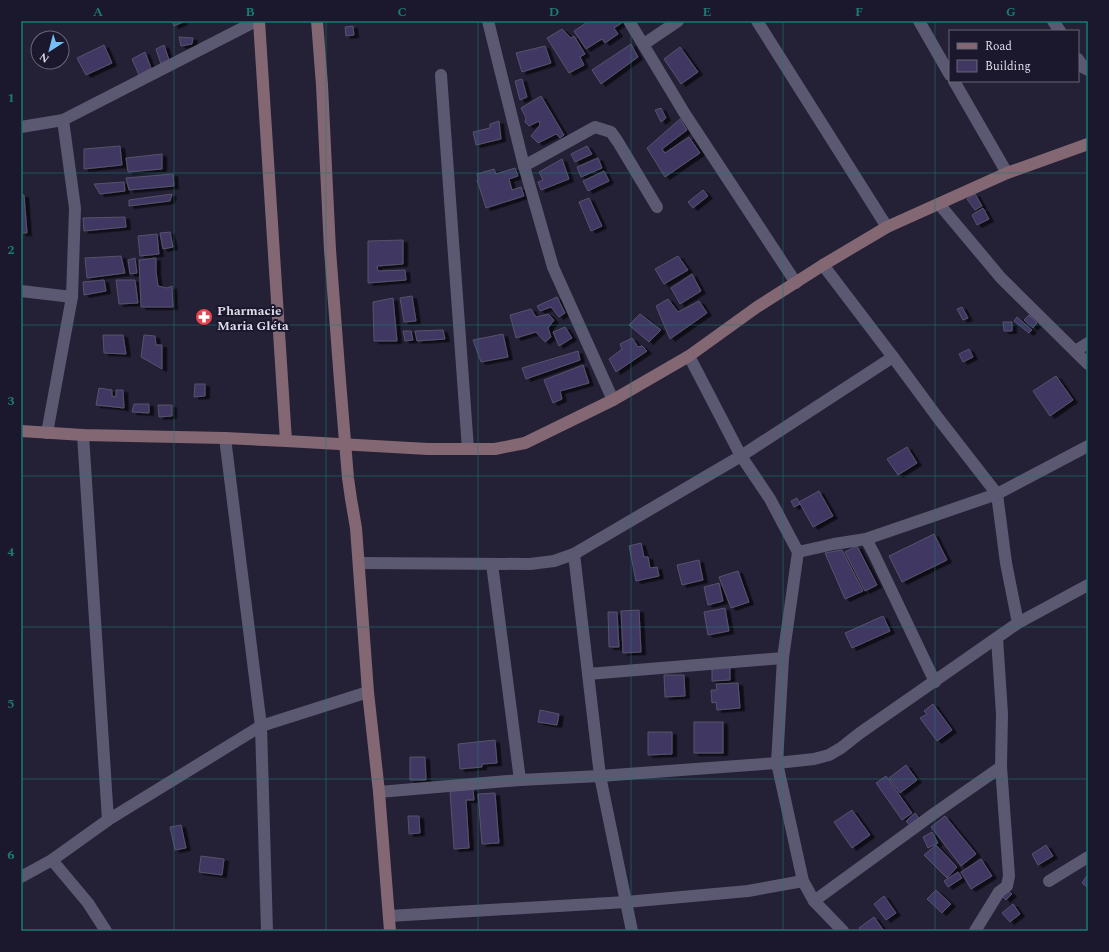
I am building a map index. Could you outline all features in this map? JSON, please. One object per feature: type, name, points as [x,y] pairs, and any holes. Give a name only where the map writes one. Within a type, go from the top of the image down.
[{"type":"street","points":[[21,127],[63,120],[258,21],[286,441]]},
{"type":"street","points":[[317,21],[322,85],[330,250],[345,444],[356,528],[368,692],[379,792],[390,931]]},
{"type":"street","points":[[488,21],[524,166],[553,267],[613,400]]},
{"type":"street","points":[[629,21],[685,114],[796,282]]},
{"type":"street","points":[[644,44],[678,21]]},
{"type":"street","points":[[757,21],[887,227]]},
{"type":"street","points":[[918,21],[949,73]]},
{"type":"street","points":[[1053,21],[1059,30]]},
{"type":"street","points":[[1079,60],[1084,68],[1088,70]]},
{"type":"street","points":[[441,75],[468,449]]},
{"type":"street","points":[[955,82],[1008,173]]},
{"type":"street","points":[[47,433],[72,297],[75,208],[63,120]]},
{"type":"street","points":[[524,166],[596,127],[611,132],[657,207]]},
{"type":"street","points":[[21,431],[83,435],[225,438],[428,449],[495,449],[525,443],[613,400],[689,356],[757,307],[887,227],[1008,173],[1088,144]]},
{"type":"street","points":[[939,204],[1001,278],[1088,364]]},
{"type":"street","points":[[823,265],[997,494],[1006,563],[1018,623]]},
{"type":"street","points":[[21,292],[72,297]]},
{"type":"street","points":[[1075,352],[1088,343]]},
{"type":"street","points":[[689,356],[741,456],[770,498],[798,552],[783,658],[778,763],[803,881],[814,901],[843,931]]},
{"type":"street","points":[[359,563],[530,564],[554,561],[574,554],[741,456],[893,357]]},
{"type":"street","points":[[83,435],[108,820]]},
{"type":"street","points":[[225,438],[260,726],[267,931]]},
{"type":"street","points":[[798,552],[866,539],[997,494],[1088,446]]},
{"type":"street","points":[[866,539],[935,682]]},
{"type":"street","points":[[574,554],[600,776],[632,931]]},
{"type":"street","points":[[492,564],[520,780]]},
{"type":"street","points":[[379,792],[520,780],[600,776],[778,763],[814,759],[829,755],[1018,623],[1088,585]]},
{"type":"street","points":[[975,931],[999,892],[1007,886],[1009,876],[1002,767],[1002,714],[997,638]]},
{"type":"street","points":[[588,674],[783,658]]},
{"type":"street","points":[[21,876],[52,860],[108,820],[260,726],[368,692]]},
{"type":"street","points":[[814,901],[932,815],[1002,767]]},
{"type":"street","points":[[1049,881],[1088,858]]},
{"type":"street","points":[[52,860],[88,903],[106,931]]},
{"type":"street","points":[[389,916],[626,902],[748,891],[803,881]]},
{"type":"building","points":[[172,21],[183,21],[183,22],[174,26]]},
{"type":"building","points":[[589,21],[623,22],[614,28],[618,34],[605,43],[602,39],[586,49],[574,31]]},
{"type":"building","points":[[353,26],[354,35],[346,36],[345,27]]},
{"type":"building","points":[[562,29],[571,38],[574,36],[585,54],[580,57],[584,65],[569,73],[547,38]]},
{"type":"building","points":[[179,37],[193,38],[192,44],[181,46]]},
{"type":"building","points":[[631,44],[638,57],[601,84],[592,70]]},
{"type":"building","points":[[104,45],[112,63],[86,75],[77,58]]},
{"type":"building","points":[[164,45],[169,60],[161,64],[156,49]]},
{"type":"building","points":[[545,46],[551,63],[522,72],[516,53]]},
{"type":"building","points":[[680,47],[698,72],[681,84],[664,59]]},
{"type":"building","points":[[145,52],[151,68],[139,75],[132,59]]},
{"type":"building","points":[[522,79],[527,97],[520,100],[515,81]]},
{"type":"building","points":[[541,96],[564,135],[560,138],[556,134],[538,143],[531,136],[540,125],[539,121],[529,126],[525,122],[526,118],[521,108]]},
{"type":"building","points":[[661,108],[666,118],[661,122],[655,110]]},
{"type":"building","points":[[680,119],[687,130],[662,149],[665,153],[689,137],[700,153],[665,177],[647,148]]},
{"type":"building","points":[[499,121],[501,139],[476,145],[473,132],[490,128],[490,124]]},
{"type":"building","points":[[120,146],[122,165],[84,169],[84,149]]},
{"type":"building","points":[[587,146],[592,154],[575,162],[571,154]]},
{"type":"building","points":[[162,154],[162,169],[128,172],[126,158]]},
{"type":"building","points":[[598,158],[602,168],[581,177],[577,167]]},
{"type":"building","points":[[562,159],[569,179],[541,190],[538,182],[543,180],[539,172]]},
{"type":"building","points":[[515,168],[518,176],[509,179],[512,190],[521,187],[524,196],[486,208],[477,180],[477,174],[494,169],[496,174]]},
{"type":"building","points":[[604,171],[609,181],[588,191],[583,181]]},
{"type":"building","points":[[173,174],[174,186],[129,190],[126,178]]},
{"type":"building","points":[[124,182],[125,191],[100,194],[94,184]]},
{"type":"building","points":[[703,190],[708,196],[693,208],[688,202]]},
{"type":"building","points":[[172,194],[170,201],[129,206],[129,200]]},
{"type":"building","points":[[975,194],[982,206],[975,210],[967,199]]},
{"type":"building","points":[[21,195],[24,195],[27,233],[21,233]]},
{"type":"building","points":[[589,198],[602,226],[591,231],[579,202]]},
{"type":"building","points":[[983,208],[989,219],[977,225],[972,215]]},
{"type":"building","points":[[125,217],[126,227],[84,231],[83,218]]},
{"type":"building","points":[[170,232],[173,247],[163,249],[160,233]]},
{"type":"building","points":[[157,234],[159,254],[140,256],[138,236]]},
{"type":"building","points":[[403,240],[403,264],[377,266],[378,271],[405,270],[406,280],[368,283],[368,241]]},
{"type":"building","points":[[121,256],[125,273],[87,278],[85,258]]},
{"type":"building","points":[[678,256],[688,270],[664,284],[655,269]]},
{"type":"building","points":[[135,258],[137,273],[130,274],[128,260]]},
{"type":"building","points":[[156,258],[158,286],[167,288],[172,286],[173,307],[141,307],[139,260]]},
{"type":"building","points":[[692,274],[701,291],[680,304],[671,288]]},
{"type":"building","points":[[104,280],[106,291],[84,295],[83,282]]},
{"type":"building","points":[[116,280],[135,280],[138,303],[119,304]]},
{"type":"building","points":[[412,296],[416,321],[404,322],[400,298]]},
{"type":"building","points":[[557,297],[565,313],[559,317],[551,307],[540,311],[537,306]]},
{"type":"building","points":[[393,298],[397,341],[374,341],[373,302]]},
{"type":"building","points":[[668,299],[678,312],[699,301],[707,313],[670,339],[656,306]]},
{"type":"building","points":[[962,307],[968,318],[963,320],[957,309]]},
{"type":"building","points":[[531,309],[536,317],[548,314],[554,320],[548,328],[551,337],[545,342],[536,332],[516,338],[510,315]]},
{"type":"building","points":[[640,314],[661,330],[649,342],[629,325]]},
{"type":"building","points":[[1029,315],[1037,323],[1033,328],[1024,320]]},
{"type":"building","points":[[1017,317],[1032,330],[1029,333],[1014,321]]},
{"type":"building","points":[[1003,322],[1012,322],[1012,331],[1004,331]]},
{"type":"building","points":[[565,327],[572,338],[559,346],[553,332]]},
{"type":"building","points":[[443,330],[445,339],[417,341],[415,331]]},
{"type":"building","points":[[403,331],[411,331],[413,340],[405,341]]},
{"type":"building","points":[[503,334],[508,357],[481,362],[473,340]]},
{"type":"building","points":[[103,335],[123,335],[126,354],[104,353]]},
{"type":"building","points":[[144,335],[155,336],[156,345],[162,345],[162,369],[141,357]]},
{"type":"building","points":[[632,338],[638,347],[642,346],[647,351],[616,372],[609,359],[622,349],[620,344]]},
{"type":"building","points":[[969,349],[973,357],[963,362],[959,354]]},
{"type":"building","points":[[578,351],[580,360],[526,379],[522,368]]},
{"type":"building","points":[[583,365],[589,383],[560,391],[562,399],[553,403],[544,380]]},
{"type":"building","points":[[1056,376],[1073,400],[1050,416],[1033,391]]},
{"type":"building","points":[[195,384],[205,384],[205,396],[194,397]]},
{"type":"building","points":[[99,388],[112,390],[112,396],[116,397],[116,390],[123,390],[124,408],[96,405]]},
{"type":"building","points":[[134,404],[149,404],[149,413],[132,412]]},
{"type":"building","points":[[158,405],[172,405],[172,416],[159,417]]},
{"type":"building","points":[[907,447],[917,463],[898,475],[887,459]]},
{"type":"building","points":[[819,491],[833,516],[813,527],[799,502]]},
{"type":"building","points":[[797,498],[800,504],[794,507],[791,501]]},
{"type":"building","points":[[934,534],[947,560],[902,582],[889,556]]},
{"type":"building","points":[[641,543],[644,557],[648,557],[650,568],[657,567],[659,576],[636,581],[629,546]]},
{"type":"building","points":[[857,546],[877,585],[865,591],[845,552]]},
{"type":"building","points":[[842,550],[863,591],[845,599],[825,553]]},
{"type":"building","points":[[699,560],[703,580],[682,585],[677,565]]},
{"type":"building","points":[[738,571],[749,602],[731,608],[719,577]]},
{"type":"building","points":[[719,583],[723,601],[708,605],[704,587]]},
{"type":"building","points":[[725,608],[729,631],[708,635],[704,612]]},
{"type":"building","points":[[639,610],[641,652],[623,653],[621,611]]},
{"type":"building","points":[[608,612],[617,612],[619,647],[609,647]]},
{"type":"building","points":[[883,616],[890,631],[852,648],[845,633]]},
{"type":"building","points":[[730,667],[730,680],[712,681],[712,668]]},
{"type":"building","points":[[664,675],[684,675],[685,696],[665,697]]},
{"type":"building","points":[[738,683],[740,708],[717,710],[716,702],[712,703],[711,690],[717,690],[716,684]]},
{"type":"building","points":[[933,704],[952,730],[937,741],[920,718],[927,714],[924,711]]},
{"type":"building","points":[[540,710],[559,714],[557,725],[538,722]]},
{"type":"building","points":[[694,722],[723,722],[723,753],[694,753]]},
{"type":"building","points":[[648,732],[672,732],[672,754],[648,755]]},
{"type":"building","points":[[495,740],[497,763],[482,764],[482,767],[460,769],[458,744]]},
{"type":"building","points":[[410,757],[425,757],[426,780],[410,780]]},
{"type":"building","points":[[906,765],[917,780],[900,793],[889,778]]},
{"type":"building","points":[[886,776],[912,813],[902,820],[876,783]]},
{"type":"building","points":[[473,789],[474,800],[466,800],[469,848],[454,849],[450,791]]},
{"type":"building","points":[[495,793],[499,843],[482,844],[478,794]]},
{"type":"building","points":[[852,810],[870,835],[852,848],[834,822]]},
{"type":"building","points":[[915,813],[921,821],[912,828],[906,821]]},
{"type":"building","points":[[408,816],[419,816],[420,833],[409,834]]},
{"type":"building","points":[[945,816],[976,854],[961,866],[931,827]]},
{"type":"building","points":[[181,825],[186,848],[175,850],[170,827]]},
{"type":"building","points":[[932,832],[938,843],[928,848],[923,837]]},
{"type":"building","points":[[936,845],[957,867],[947,878],[924,855]]},
{"type":"building","points":[[1046,845],[1053,856],[1038,865],[1032,854]]},
{"type":"building","points":[[201,856],[224,859],[222,875],[199,872]]},
{"type":"building","points":[[981,859],[992,876],[971,889],[961,872]]},
{"type":"building","points":[[958,872],[962,878],[948,887],[944,881]]},
{"type":"building","points":[[1088,874],[1088,888],[1082,883]]},
{"type":"building","points":[[1006,889],[1012,894],[1006,900],[1001,895]]},
{"type":"building","points":[[936,890],[951,904],[942,913],[927,899]]},
{"type":"building","points":[[884,896],[896,913],[886,920],[874,904]]},
{"type":"building","points":[[1013,904],[1020,914],[1010,922],[1002,913]]},
{"type":"building","points":[[874,917],[884,931],[861,931],[859,928]]},
{"type":"place","name":"Pharmacie Maria Gléta","points":[[204,317]]}]
